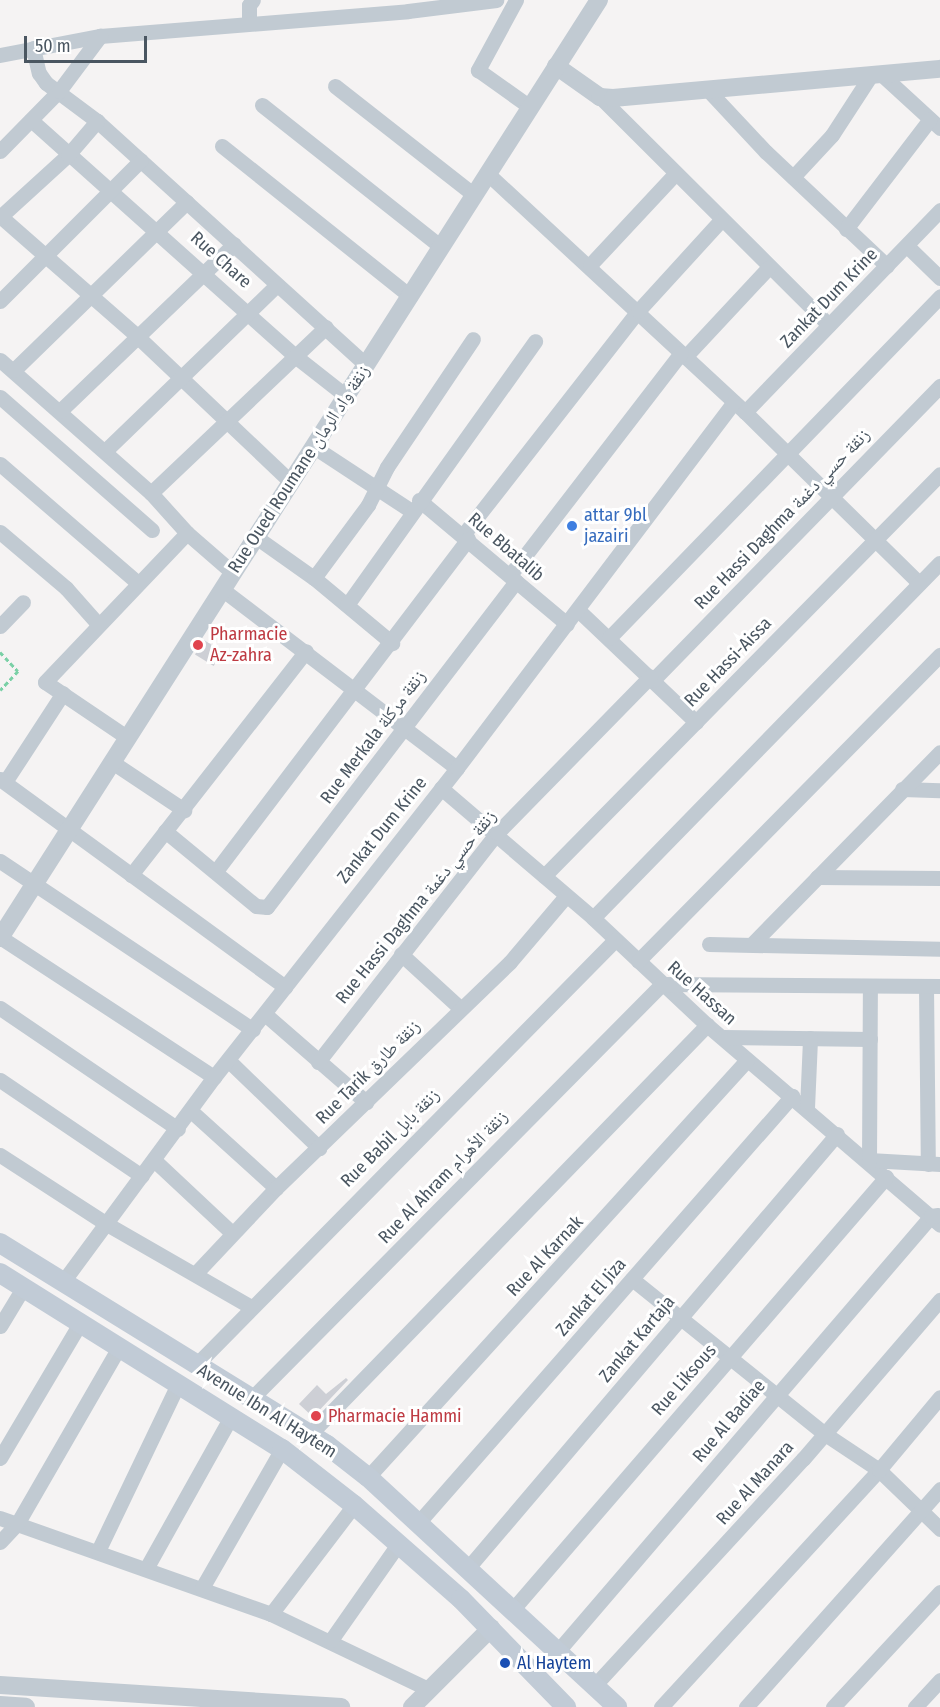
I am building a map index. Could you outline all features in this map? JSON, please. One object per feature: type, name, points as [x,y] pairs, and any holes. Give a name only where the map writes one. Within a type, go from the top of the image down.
[{"type":"main road","name":"Avenue Ibn Al Haytem","points":[[0,1243],[195,1366],[311,1434],[368,1477],[617,1707]]},
{"type":"main road","name":"Avenue Ibn Al Haytem","points":[[0,1274],[282,1449],[354,1504],[491,1628],[561,1704]]},
{"type":"street","points":[[249,22],[249,5],[253,0]]},
{"type":"street","points":[[0,55],[100,36],[407,5],[496,0]]},
{"type":"street","points":[[516,0],[477,70],[530,107]]},
{"type":"street","name":"Rue Oued Roumane زنقة واد الرمان","points":[[0,938],[599,0]]},
{"type":"street","points":[[0,151],[59,91],[100,36]]},
{"type":"street","points":[[33,48],[39,73],[141,160],[366,365]]},
{"type":"street","points":[[556,66],[600,97],[768,268],[829,325]]},
{"type":"street","points":[[600,97],[940,69]]},
{"type":"street","points":[[846,229],[935,123],[876,74]]},
{"type":"street","points":[[793,177],[832,135],[876,74]]},
{"type":"street","points":[[335,86],[474,195]]},
{"type":"street","points":[[707,89],[793,177],[887,266]]},
{"type":"street","points":[[262,105],[441,247]]},
{"type":"street","name":"Rue Chare","points":[[31,120],[68,155],[111,189],[206,272],[295,356],[346,396]]},
{"type":"street","points":[[97,121],[68,155],[0,217],[138,337],[291,482]]},
{"type":"street","points":[[222,146],[410,297]]},
{"type":"street","points":[[0,301],[141,160]]},
{"type":"street","points":[[488,174],[590,265],[740,407],[919,583]]},
{"type":"street","points":[[590,265],[675,174]]},
{"type":"street","points":[[14,370],[187,202]]},
{"type":"street","name":"Zankat Dum Krine","points":[[62,1283],[178,1129],[214,1077],[266,1015],[285,987],[567,624],[740,407],[829,325],[940,210]]},
{"type":"street","points":[[165,831],[216,870],[392,644],[466,537],[638,311],[721,220]]},
{"type":"street","points":[[60,411],[234,244]]},
{"type":"street","points":[[907,246],[940,278]]},
{"type":"street","name":"Rue Merkala زنقة مركلة","points":[[216,870],[256,906],[264,908],[272,901],[406,727],[513,578],[683,355],[768,268]]},
{"type":"street","points":[[105,451],[277,285]]},
{"type":"street","points":[[609,638],[940,296]]},
{"type":"street","points":[[151,493],[326,327]]},
{"type":"street","points":[[314,578],[368,505],[377,486],[473,339]]},
{"type":"street","points":[[347,605],[535,341]]},
{"type":"street","points":[[0,360],[151,493],[187,533],[233,573]]},
{"type":"street","name":"Rue Hassi Daghma زنقة حسي دغمة","points":[[318,1062],[497,833],[940,386]]},
{"type":"street","points":[[0,397],[152,530]]},
{"type":"street","name":"Rue Bbatalib","points":[[314,447],[466,537],[567,624]]},
{"type":"street","points":[[0,464],[138,583]]},
{"type":"street","name":"Rue Hassi-Aissa","points":[[544,876],[940,474]]},
{"type":"street","points":[[0,532],[66,588],[98,624]]},
{"type":"street","points":[[128,738],[63,693],[47,686],[46,678],[187,533]]},
{"type":"street","points":[[256,537],[314,578],[392,644]]},
{"type":"street","points":[[593,918],[940,563]]},
{"type":"street","points":[[223,590],[357,689],[457,768]]},
{"type":"street","points":[[0,626],[23,602]]},
{"type":"street","points":[[578,610],[696,722]]},
{"type":"street","points":[[131,876],[306,651]]},
{"type":"street","points":[[638,961],[940,655]]},
{"type":"street","points":[[63,693],[3,780],[285,987]]},
{"type":"street","points":[[753,943],[940,752]]},
{"type":"street","points":[[112,762],[184,810]]},
{"type":"street","name":"Rue Hassan","points":[[441,788],[497,833],[593,918],[747,1060],[869,1161],[885,1178],[937,1219]]},
{"type":"street","points":[[902,789],[940,790]]},
{"type":"street","points":[[0,861],[34,886],[253,1030]]},
{"type":"street","points":[[817,877],[940,878]]},
{"type":"street","name":"Rue Tarik زنقة طارق","points":[[195,1274],[276,1188],[519,953],[566,896]]},
{"type":"street","points":[[0,938],[214,1077]]},
{"type":"street","name":"Rue Babil زنقة بابل","points":[[195,1366],[250,1307],[615,940]]},
{"type":"street","points":[[709,944],[753,943],[940,949]]},
{"type":"street","points":[[401,954],[460,1008]]},
{"type":"street","points":[[662,984],[933,986],[934,1164],[869,1161],[870,987]]},
{"type":"street","name":"Rue Al Ahram زنقة الأهرام","points":[[252,1398],[662,984]]},
{"type":"street","points":[[0,1008],[178,1129]]},
{"type":"street","points":[[266,1015],[366,1102]]},
{"type":"street","points":[[311,1434],[707,1025]]},
{"type":"street","points":[[723,1038],[870,1038]]},
{"type":"street","points":[[807,1108],[810,1038]]},
{"type":"street","points":[[228,1060],[319,1148]]},
{"type":"street","name":"Rue Al Karnak","points":[[368,1477],[747,1060]]},
{"type":"street","points":[[0,1080],[141,1176]]},
{"type":"street","name":"Zankat El Jiza","points":[[418,1523],[792,1096]]},
{"type":"street","points":[[191,1111],[276,1188]]},
{"type":"street","name":"Zankat Kartaja","points":[[467,1569],[837,1134]]},
{"type":"street","points":[[0,1155],[105,1223],[250,1307]]},
{"type":"street","points":[[154,1160],[232,1233]]},
{"type":"street","name":"Rue Liksous","points":[[513,1609],[885,1178]]},
{"type":"street","name":"Rue Al Badiae","points":[[557,1652],[778,1393],[937,1219]]},
{"type":"street","points":[[632,1279],[680,1319],[778,1393],[825,1434],[879,1470],[919,1505],[919,1512]]},
{"type":"street","points":[[0,1326],[23,1288]]},
{"type":"street","name":"Rue Al Manara","points":[[594,1686],[825,1434],[940,1300]]},
{"type":"street","points":[[0,1458],[80,1323]]},
{"type":"street","points":[[0,1542],[17,1524],[119,1347]]},
{"type":"street","points":[[98,1551],[178,1384]]},
{"type":"street","points":[[660,1707],[879,1470],[940,1397]]},
{"type":"street","points":[[147,1567],[231,1417]]},
{"type":"street","points":[[202,1588],[282,1449]]},
{"type":"street","points":[[746,1707],[940,1488]]},
{"type":"street","points":[[271,1614],[354,1504]]},
{"type":"street","points":[[919,1512],[940,1529]]},
{"type":"street","points":[[0,1518],[147,1567],[271,1614],[332,1640],[428,1689]]},
{"type":"street","points":[[332,1640],[399,1543]]},
{"type":"street","points":[[833,1707],[940,1592]]},
{"type":"street","points":[[412,1707],[491,1628]]},
{"type":"street","points":[[915,1707],[940,1680]]},
{"type":"street","points":[[0,1685],[341,1707]]},
{"type":"street","points":[[0,1705],[26,1707]]},
{"type":"path","points":[[0,652],[18,671],[0,690]]},
{"type":"building","points":[[204,640],[223,652],[214,666],[195,654]]},
{"type":"building","points":[[346,1378],[348,1380],[313,1417],[299,1404],[317,1385],[326,1394]]},
{"type":"place","name":"attar 9bl jazairi","points":[[572,526]]},
{"type":"place","name":"Pharmacie Az-zahra","points":[[198,645]]},
{"type":"place","name":"Pharmacie Hammi","points":[[316,1416]]},
{"type":"place","name":"Al Haytem","points":[[505,1663]]}]
